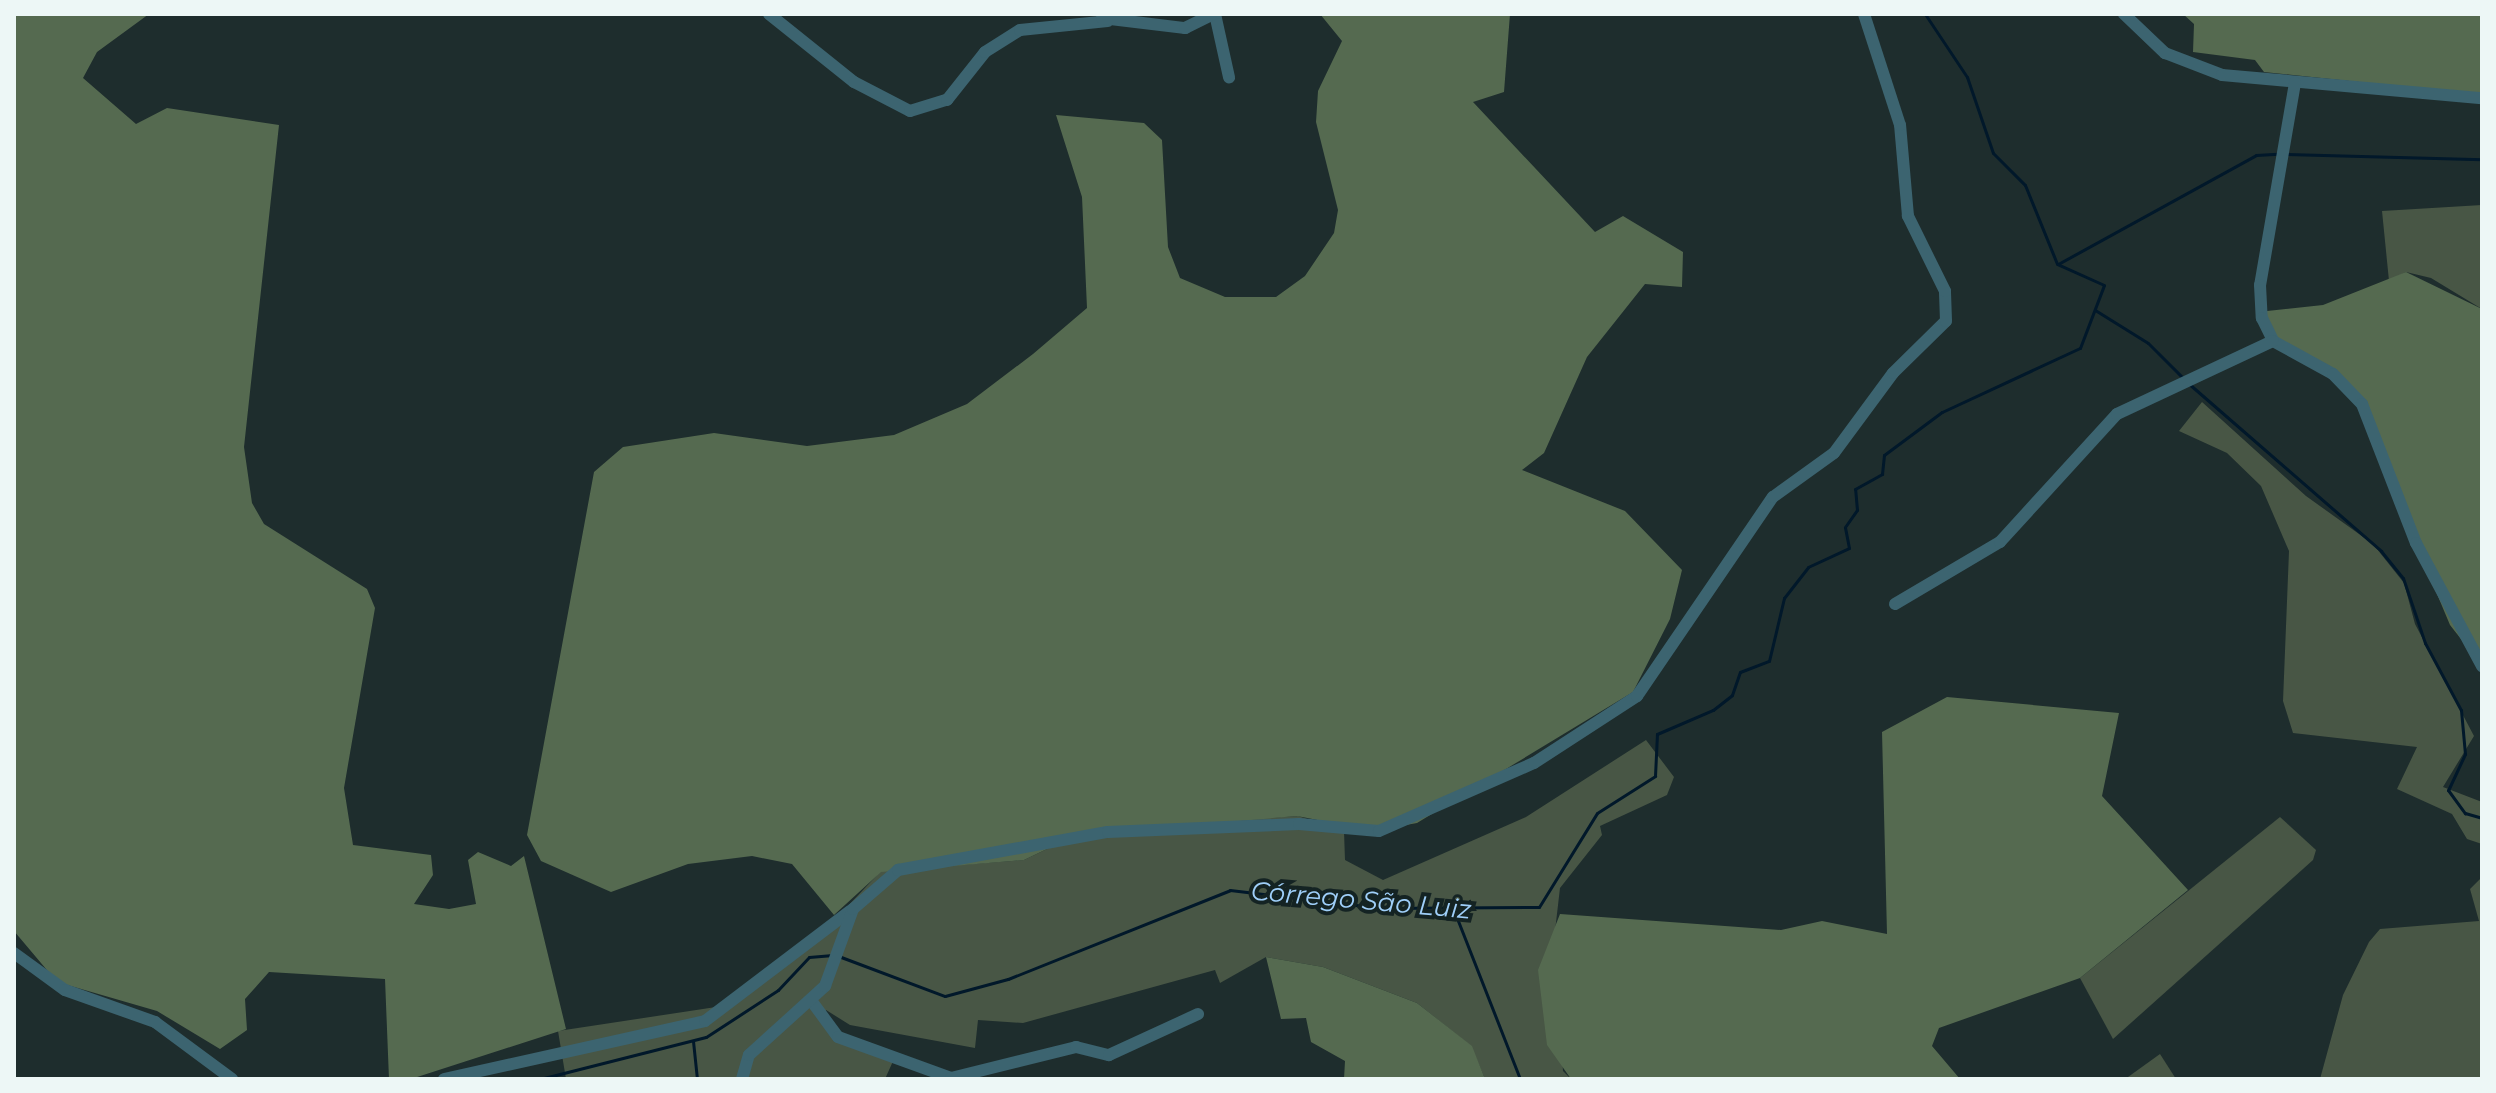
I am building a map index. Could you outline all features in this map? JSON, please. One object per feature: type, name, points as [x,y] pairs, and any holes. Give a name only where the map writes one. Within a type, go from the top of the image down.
[{"type":"street","points":[[1096,14],[1108,21]]},
{"type":"street","points":[[775,15],[854,82],[910,111],[947,100],[985,52],[1020,30],[1108,21],[1185,28],[1215,14],[1229,77]]},
{"type":"street","points":[[444,1079],[705,1021],[912,864],[1108,832],[1286,824],[1379,831],[1534,763],[1625,707],[1773,497],[1834,453],[1893,373],[1946,321],[1945,291],[1906,206],[1900,125],[1864,14]]},
{"type":"street","points":[[2124,14],[2152,43],[2186,63],[2295,83],[2482,98]]},
{"type":"street","points":[[2295,83],[2258,303],[2273,341],[2333,374],[2362,404],[2416,543],[2482,666]]},
{"type":"street","points":[[1895,604],[2000,542],[2117,414],[2273,341]]},
{"type":"street","points":[[742,1079],[749,1055],[813,1003],[853,909]]},
{"type":"street","points":[[14,953],[65,990],[155,1022],[232,1079]]},
{"type":"street","points":[[813,1003],[838,1037],[951,1078],[1076,1047],[1109,1055],[1198,1014]]},
{"type":"green space","points":[[14,14],[149,14],[97,52],[83,78],[136,124],[167,108],[279,125],[244,447],[252,503],[264,524],[367,589],[375,608],[344,788],[353,845],[431,855],[433,875],[414,904],[449,909],[476,904],[468,860],[478,852],[511,866],[524,856],[566,1029],[411,1079],[389,1079],[385,979],[269,972],[245,999],[247,1030],[220,1049],[157,1011],[57,982],[14,931]]},
{"type":"green space","points":[[1320,14],[1510,14],[1504,92],[1473,102],[1595,232],[1623,216],[1683,252],[1682,287],[1645,284],[1587,357],[1544,453],[1522,470],[1625,511],[1682,570],[1670,619],[1633,692],[1417,823],[1374,831],[1297,816],[1076,835],[1024,860],[881,872],[834,915],[792,864],[752,856],[688,864],[611,892],[541,861],[527,835],[594,472],[623,447],[714,433],[807,446],[894,435],[967,404],[1033,354],[1087,308],[1082,197],[1056,115],[1144,123],[1162,140],[1168,247],[1180,278],[1225,297],[1276,297],[1305,276],[1334,233],[1338,210],[1316,122],[1318,91],[1342,41]]},
{"type":"green space","points":[[2183,14],[2482,14],[2482,95],[2264,72],[2255,60],[2193,52],[2194,24]]},
{"type":"green space","points":[[2482,205],[2482,309],[2431,278],[2406,272],[2389,281],[2382,211]]},
{"type":"green space","points":[[2406,272],[2482,309],[2482,666],[2450,625],[2359,408],[2341,385],[2275,340],[2258,312],[2323,305]]},
{"type":"green space","points":[[2202,402],[2306,496],[2373,544],[2404,583],[2415,624],[2474,736],[2443,787],[2482,802],[2482,844],[2467,839],[2452,814],[2397,789],[2417,747],[2293,733],[2283,701],[2289,551],[2261,486],[2227,453],[2179,431]]},
{"type":"green space","points":[[1947,697],[2119,713],[2102,796],[2188,890],[2080,978],[1939,1028],[1932,1046],[1960,1079],[1571,1079],[1547,1045],[1538,970],[1560,914],[1781,930],[1822,921],[1887,934],[1882,732]]},
{"type":"green space","points":[[1646,740],[1674,777],[1667,795],[1600,826],[1602,835],[1560,888],[1555,931],[1563,1071],[1571,1079],[1485,1079],[1471,1046],[1417,1003],[1323,967],[1266,957],[1220,983],[1215,970],[1023,1023],[978,1020],[975,1048],[850,1025],[826,1010],[823,1021],[837,1035],[894,1059],[885,1079],[566,1079],[558,1031],[716,1007],[846,908],[881,871],[1024,860],[1076,835],[1136,826],[1298,816],[1344,831],[1345,860],[1383,880],[1526,817]]},
{"type":"green space","points":[[2280,817],[2316,850],[2313,860],[2113,1039],[2080,978]]},
{"type":"green space","points":[[2482,877],[2482,1079],[2320,1079],[2343,995],[2369,942],[2380,929],[2479,921],[2470,889]]},
{"type":"green space","points":[[1266,957],[1323,967],[1417,1003],[1472,1046],[1485,1079],[1344,1079],[1345,1061],[1311,1042],[1306,1018],[1281,1019]]},
{"type":"green space","points":[[2160,1054],[2176,1079],[2129,1079],[2128,1077]]},
{"type":"waterway","name":"Córrego São Luiz","points":[[1925,14],[1967,77],[1993,153],[2025,185],[2057,264]]},
{"type":"waterway","points":[[2058,264],[2256,155],[2278,154]]},
{"type":"waterway","points":[[2286,154],[2482,159]]},
{"type":"waterway","name":"Córrego São Luiz","points":[[841,957],[945,996],[1008,979],[1230,890],[1381,908],[1539,907],[1597,813],[1655,776],[1657,734],[1713,710],[1732,695],[1740,672],[1769,661],[1784,598],[1808,567],[1849,548],[1845,527],[1857,510],[1855,489],[1882,474],[1884,455],[1942,412],[2080,348],[2104,285],[2057,264]]},
{"type":"waterway","points":[[2095,310],[2148,343],[2183,378]]},
{"type":"waterway","points":[[2188,383],[2381,551],[2403,578],[2425,643],[2461,710],[2465,754],[2448,790],[2465,813],[2482,818]]},
{"type":"waterway","points":[[2482,878],[2482,902]]},
{"type":"waterway","points":[[1453,908],[1520,1079]]},
{"type":"waterway","name":"Córrego São Luiz","points":[[540,1079],[706,1037],[778,990],[809,957],[833,955]]},
{"type":"waterway","name":"Córrego São Luiz","points":[[693,1041],[697,1079]]}]
